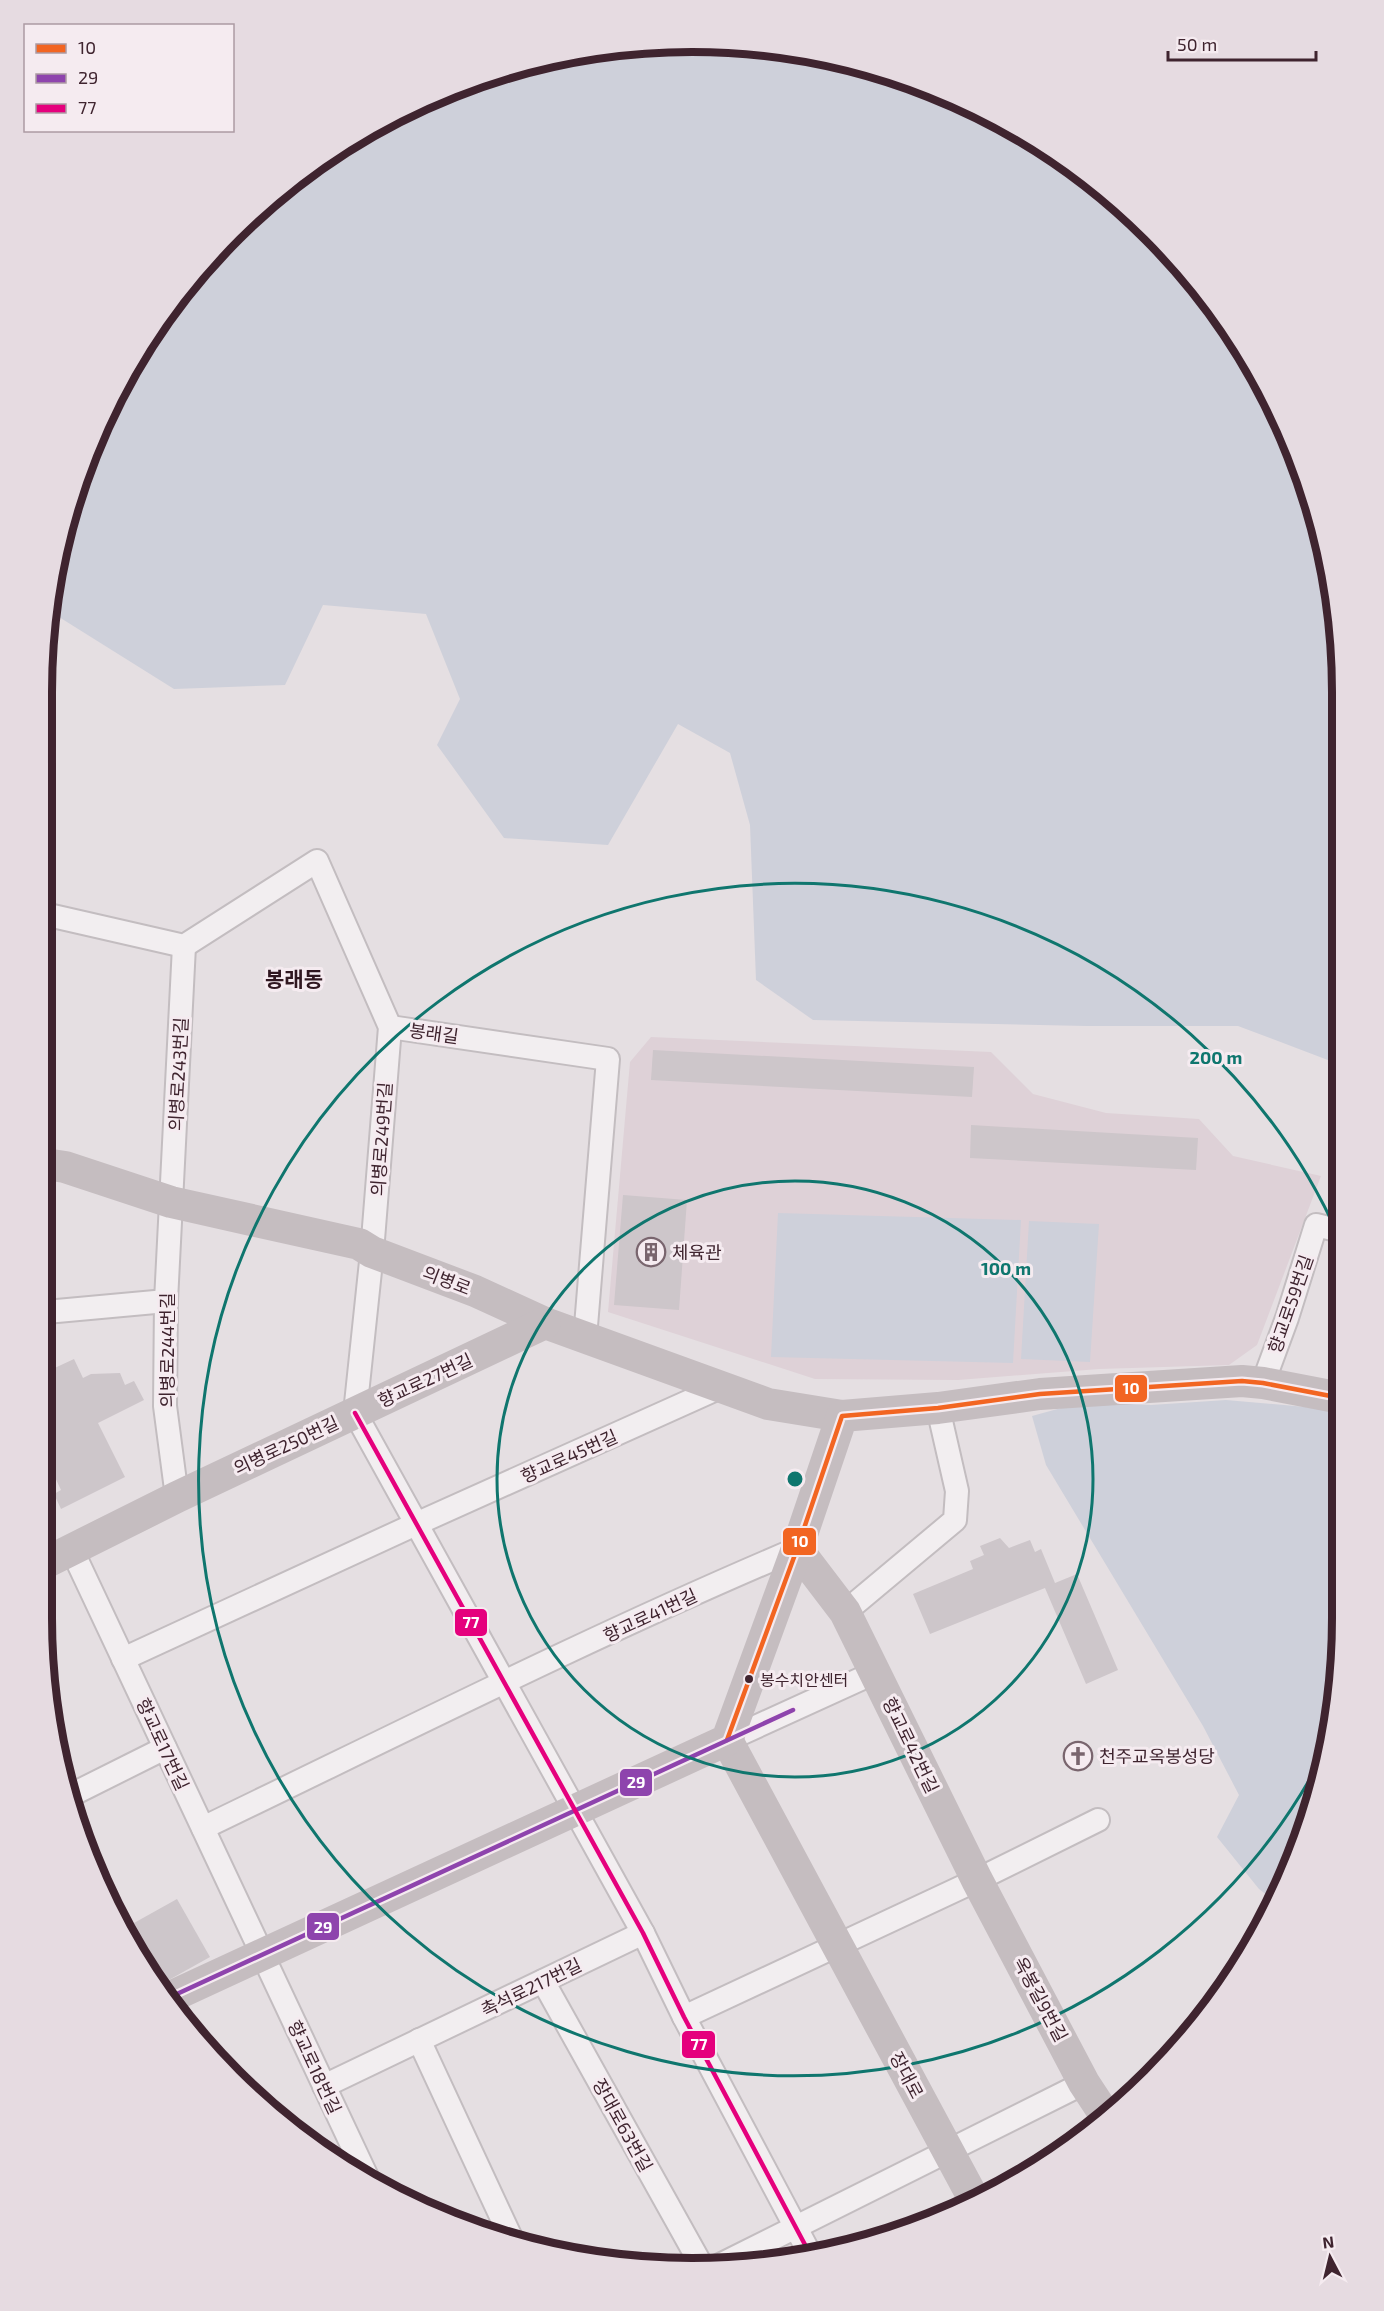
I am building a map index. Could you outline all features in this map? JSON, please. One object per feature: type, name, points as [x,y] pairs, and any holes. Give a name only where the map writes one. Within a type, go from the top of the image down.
[{"type":"street","name":"봉래길","points":[[184,946],[317,861],[390,1027],[608,1059],[585,1338]]},
{"type":"street","points":[[53,916],[184,946]]},
{"type":"street","name":"의병로243번길","points":[[171,1202],[184,946]]},
{"type":"street","name":"의병로249번길","points":[[372,1252],[390,1027]]},
{"type":"street","name":"의병로","points":[[53,1165],[65,1167],[171,1202],[359,1245],[372,1252],[475,1290],[545,1323],[768,1404],[842,1416],[938,1408],[1040,1394],[1242,1381],[1331,1396]]},
{"type":"street","name":"의병로244번길","points":[[171,1202],[166,1302],[165,1406],[177,1497]]},
{"type":"street","name":"향교로59번길","points":[[1263,1383],[1287,1318],[1316,1225],[1331,1229]]},
{"type":"street","name":"의병로250번길","points":[[60,1556],[177,1497],[355,1413],[372,1252]]},
{"type":"street","points":[[53,1311],[166,1302]]},
{"type":"street","name":"향교로27번길","points":[[545,1323],[355,1413],[643,1933],[684,2017],[807,2248]]},
{"type":"street","name":"향교로45번길","points":[[416,1524],[721,1387]]},
{"type":"street","points":[[844,1612],[955,1520],[957,1491],[938,1408]]},
{"type":"street","points":[[727,1740],[797,1549],[842,1416]]},
{"type":"street","points":[[123,1659],[416,1524]]},
{"type":"street","name":"향교로42번길","points":[[797,1549],[844,1612],[876,1672],[977,1880]]},
{"type":"street","name":"향교로41번길","points":[[504,1683],[744,1571],[797,1549]]},
{"type":"street","name":"향교로17번길","points":[[60,1556],[123,1659],[263,1954]]},
{"type":"street","points":[[175,1995],[876,1672]]},
{"type":"street","points":[[203,1828],[504,1683]]},
{"type":"street","name":"장대로","points":[[727,1740],[971,2195]]},
{"type":"street","points":[[76,1792],[165,1748]]},
{"type":"street","points":[[684,2017],[977,1880],[1098,1820]]},
{"type":"street","name":"옥봉길9번길","points":[[977,1880],[1084,2083],[1102,2110]]},
{"type":"street","name":"촉석로217번길","points":[[324,2086],[643,1933]]},
{"type":"street","name":"향교로18번길","points":[[263,1954],[362,2167]]},
{"type":"street","name":"장대로63번길","points":[[543,1981],[697,2258]]},
{"type":"street","points":[[419,2040],[508,2232]]},
{"type":"street","points":[[737,2257],[1084,2083]]},
{"type":"shaded area","points":[[692,52],[734,54],[817,65],[898,86],[975,118],[1012,138],[1047,160],[1114,211],[1173,270],[1224,337],[1266,409],[1283,447],[1310,526],[1326,609],[1330,650],[1331,1061],[1238,1026],[1087,1026],[813,1020],[756,980],[750,825],[730,753],[678,724],[608,845],[504,838],[437,745],[460,699],[426,614],[323,605],[285,685],[174,689],[57,616],[65,567],[86,486],[118,409],[138,372],[160,337],[211,270],[270,211],[337,160],[409,118],[486,86],[567,65],[650,54]]},
{"type":"shaded area","points":[[651,1037],[991,1052],[1033,1094],[1106,1113],[1199,1119],[1233,1156],[1321,1176],[1257,1345],[1229,1365],[1099,1369],[958,1380],[815,1379],[608,1312],[630,1062]]},
{"type":"shaded area","points":[[778,1213],[1021,1220],[1013,1363],[771,1357]]},
{"type":"shaded area","points":[[1029,1221],[1099,1224],[1090,1362],[1021,1359]]},
{"type":"shaded area","points":[[1226,1400],[1331,1411],[1331,1619],[1326,1702],[1310,1785],[1298,1825],[1269,1896],[1259,1889],[1217,1837],[1239,1795],[1203,1726],[1046,1465],[1032,1416],[1083,1402],[1151,1405]]},
{"type":"building","points":[[653,1050],[974,1067],[972,1097],[651,1080]]},
{"type":"building","points":[[971,1125],[1198,1138],[1196,1170],[970,1158]]},
{"type":"building","name":"체육관","points":[[623,1195],[687,1200],[679,1310],[614,1305]]},
{"type":"building","points":[[74,1359],[83,1378],[91,1374],[120,1373],[125,1385],[134,1381],[144,1400],[98,1423],[125,1477],[61,1509],[54,1494],[61,1490],[53,1473],[53,1369]]},
{"type":"building","points":[[1000,1538],[1009,1548],[1030,1540],[1035,1552],[1041,1549],[1055,1583],[1077,1574],[1118,1670],[1086,1684],[1045,1588],[930,1634],[913,1594],[973,1569],[970,1561],[984,1555],[980,1546]]},
{"type":"building","points":[[177,1899],[210,1957],[166,1982],[130,1925]]},
{"type":"transit line","name":"10","points":[[727,1740],[797,1549],[842,1416],[938,1408],[1040,1394],[1242,1381],[1331,1396]]},
{"type":"transit line","name":"77","points":[[355,1413],[643,1933],[684,2017],[807,2248]]},
{"type":"transit line","name":"29","points":[[175,1995],[793,1710]]},
{"type":"place","name":"체육관","points":[[651,1252]]},
{"type":"place","name":"봉수치안센터","points":[[749,1679]]},
{"type":"place","name":"천주교옥봉성당","points":[[1078,1756]]},
{"type":"district","name":"봉래동","points":[[294,978]]}]
